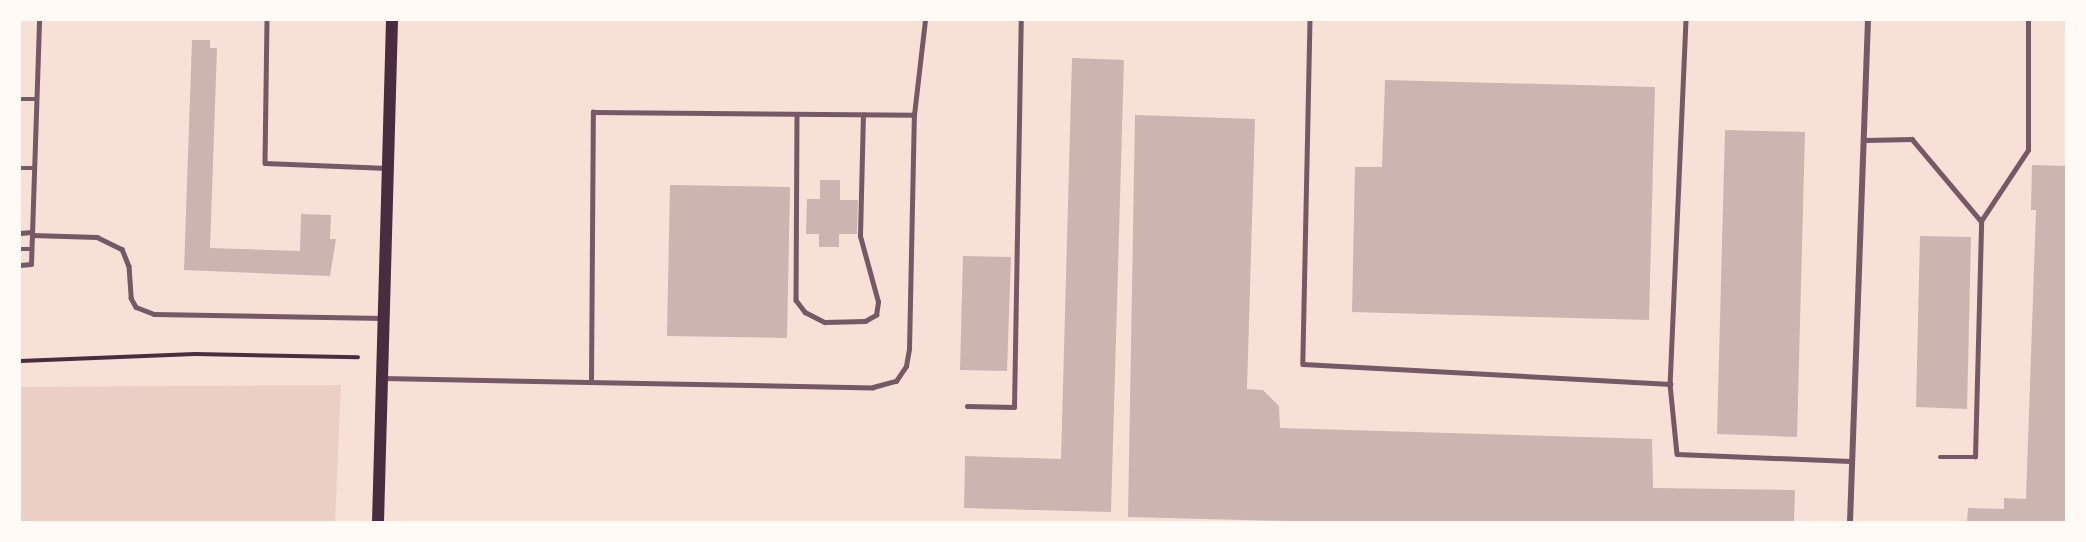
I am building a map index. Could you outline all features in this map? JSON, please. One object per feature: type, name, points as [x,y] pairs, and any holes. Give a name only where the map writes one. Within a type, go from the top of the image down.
[{"type":"main road","points":[[378,522],[390,168],[392,20]]},
{"type":"street","points":[[1851,522],[1850,461],[1866,140],[1868,20]]},
{"type":"lane","points":[[20,265],[31,264],[39,20]]},
{"type":"lane","points":[[267,20],[265,163],[390,168]]},
{"type":"lane","points":[[383,378],[873,387],[896,381],[906,366],[909,349],[914,115],[925,20]]},
{"type":"lane","points":[[967,406],[1014,407],[1021,20]]},
{"type":"lane","points":[[1310,20],[1303,364],[1670,384]]},
{"type":"lane","points":[[1686,20],[1670,384],[1677,454],[1850,461]]},
{"type":"lane","points":[[1940,457],[1975,457],[1982,221],[2028,150],[2028,20]]},
{"type":"lane","points":[[20,99],[36,99]]},
{"type":"lane","points":[[591,381],[593,112],[914,115]]},
{"type":"lane","points":[[797,114],[796,300],[805,312],[825,322],[865,321],[876,315],[878,302],[860,236],[863,115]]},
{"type":"lane","points":[[1866,140],[1912,139],[1982,221]]},
{"type":"lane","points":[[20,168],[34,168]]},
{"type":"lane","points":[[20,233],[97,237],[122,249],[129,266],[131,298],[136,307],[154,315],[385,318]]},
{"type":"lane","points":[[20,249],[32,249]]},
{"type":"path","points":[[20,361],[195,354],[384,357]]},
{"type":"shaded area","points":[[341,385],[335,522],[20,522],[20,387]]},
{"type":"building","points":[[192,40],[210,40],[210,48],[217,48],[210,248],[300,251],[301,214],[331,215],[330,239],[336,239],[330,276],[184,270]]},
{"type":"building","points":[[1072,58],[1124,60],[1111,512],[964,508],[965,456],[1061,459]]},
{"type":"building","points":[[1385,80],[1655,87],[1649,320],[1352,312],[1355,167],[1382,167]]},
{"type":"building","points":[[1135,115],[1255,119],[1247,389],[1263,390],[1279,406],[1280,428],[1652,439],[1653,488],[1795,490],[1794,522],[1324,522],[1128,517]]},
{"type":"building","points":[[1725,130],[1805,132],[1797,437],[1717,434]]},
{"type":"building","points":[[2032,165],[2066,166],[2066,522],[1967,522],[1968,508],[2004,509],[2004,498],[2026,499],[2036,210],[2031,210]]},
{"type":"building","points":[[820,180],[840,180],[840,200],[858,200],[857,234],[839,234],[839,247],[819,247],[819,234],[806,234],[807,199],[820,199]]},
{"type":"building","points":[[670,185],[790,187],[787,338],[667,336]]},
{"type":"building","points":[[1920,236],[1971,237],[1967,409],[1916,407]]},
{"type":"building","points":[[963,256],[1011,257],[1007,371],[960,370]]}]
